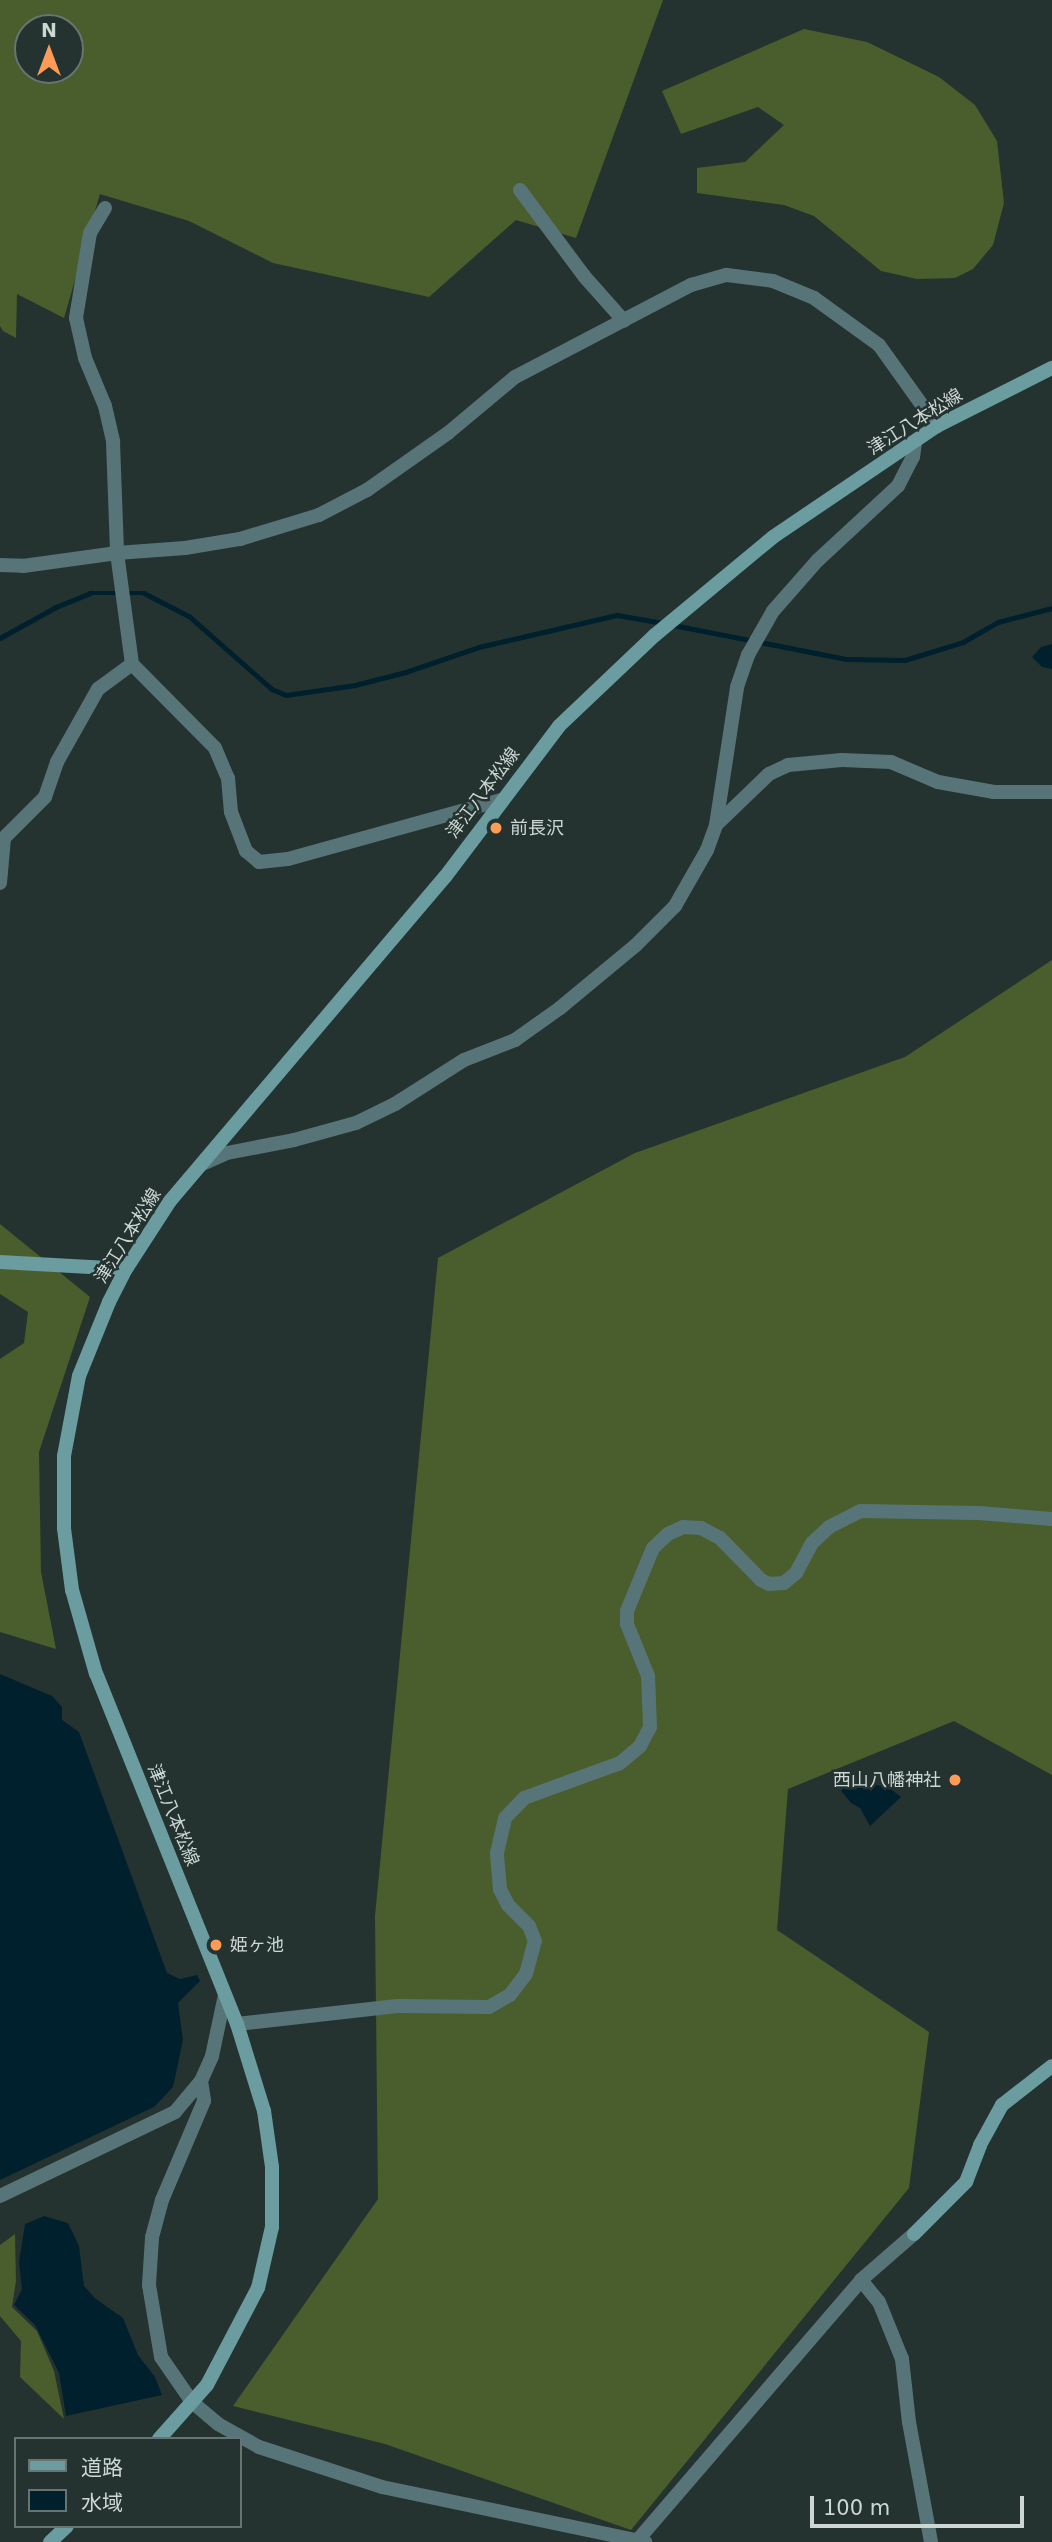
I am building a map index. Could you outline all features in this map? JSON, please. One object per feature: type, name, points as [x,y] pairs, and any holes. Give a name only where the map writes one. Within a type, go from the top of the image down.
[{"type":"main road","name":"津江八本松線","points":[[161,2437],[192,2402],[222,2361],[250,2306],[264,2271],[272,2227],[272,2167],[264,2110],[237,2024],[96,1674],[72,1590],[64,1528],[64,1456],[79,1376],[126,1269],[170,1201],[445,877],[559,726],[655,635],[772,537],[937,426],[1052,368]]},
{"type":"main road","points":[[0,1262],[126,1269]]},
{"type":"main road","points":[[914,2234],[966,2182],[980,2145],[1002,2105],[1052,2066]]},
{"type":"main road","points":[[50,2542],[65,2528]]},
{"type":"street","points":[[520,190],[601,297],[624,321]]},
{"type":"street","points":[[105,208],[90,233],[76,318],[85,358],[105,406],[113,442],[117,553],[132,664],[215,748],[228,778],[231,812],[238,837],[246,851],[259,862],[288,859],[501,800]]},
{"type":"street","points":[[0,565],[23,566],[117,553],[185,548],[240,539],[282,528],[348,502],[448,433],[503,385],[712,277],[751,276],[773,281],[814,298],[879,345],[937,426]]},
{"type":"street","points":[[202,1164],[227,1153],[356,1123],[395,1104],[464,1060],[515,1040],[561,1008],[617,961],[675,906],[707,850],[716,825],[737,687],[748,655],[782,601],[818,560],[898,486],[913,457],[915,443]]},
{"type":"street","points":[[0,883],[4,838],[45,797],[57,762],[98,689],[132,664]]},
{"type":"street","points":[[716,825],[769,774],[788,765],[842,760],[891,762],[938,782],[994,792],[1052,792]]},
{"type":"street","points":[[237,2024],[397,2006],[489,2007],[510,1995],[526,1974],[535,1941],[529,1926],[508,1905],[500,1889],[497,1853],[505,1818],[524,1798],[620,1763],[640,1746],[650,1727],[648,1676],[627,1624],[627,1611],[653,1548],[668,1534],[683,1527],[701,1528],[720,1538],[761,1580],[769,1584],[784,1583],[796,1573],[812,1544],[829,1527],[861,1511],[979,1513],[1052,1519]]},
{"type":"street","points":[[0,2196],[175,2112],[201,2081],[212,2056],[225,1995]]},
{"type":"street","points":[[201,2081],[204,2101],[162,2200],[152,2238],[149,2285],[160,2357],[192,2402],[218,2424],[241,2437]]},
{"type":"street","points":[[242,2437],[259,2447],[382,2487],[639,2542],[861,2280],[914,2234]]},
{"type":"street","points":[[861,2280],[878,2302],[902,2359],[908,2422],[931,2542]]},
{"type":"green space","points":[[0,0],[663,0],[576,238],[516,220],[429,297],[273,263],[189,221],[100,194],[64,318],[17,294],[16,338],[3,331],[0,326]]},
{"type":"green space","points":[[804,29],[867,42],[939,77],[975,105],[997,141],[1004,203],[993,245],[973,269],[955,278],[917,279],[881,271],[814,216],[784,205],[697,193],[697,168],[745,162],[784,125],[758,107],[681,134],[662,91]]},
{"type":"green space","points":[[1052,960],[1052,1775],[954,1721],[788,1789],[777,1930],[929,2032],[909,2188],[631,2530],[385,2444],[233,2406],[378,2199],[375,1916],[438,1258],[635,1153],[905,1057]]},
{"type":"green space","points":[[0,1224],[90,1297],[39,1452],[41,1572],[56,1649],[0,1632],[0,1359],[24,1343],[28,1312],[0,1294]]},
{"type":"green space","points":[[15,2234],[16,2281],[12,2307],[37,2331],[54,2371],[64,2419],[20,2377],[21,2341],[0,2316],[0,2245]]},
{"type":"water","points":[[1052,644],[1052,669],[1042,667],[1032,657],[1041,647]]},
{"type":"water","name":"姫ヶ池","points":[[0,1674],[52,1696],[62,1707],[62,1720],[79,1732],[167,1973],[180,1979],[197,1975],[200,1981],[178,2003],[183,2040],[173,2087],[154,2107],[0,2180]]},
{"type":"water","points":[[853,1777],[892,1790],[901,1797],[870,1826],[860,1808],[851,1803],[841,1791]]},
{"type":"water","points":[[44,2216],[68,2223],[79,2246],[84,2286],[96,2299],[123,2318],[138,2355],[155,2377],[162,2395],[66,2416],[59,2373],[35,2325],[14,2305],[22,2289],[19,2262],[25,2224]]},
{"type":"waterway","points":[[0,638],[56,607],[90,593],[118,593]]},
{"type":"waterway","points":[[127,593],[144,593],[189,616],[272,689],[286,695],[355,685],[406,672],[479,647],[617,615],[664,623]]},
{"type":"waterway","points":[[673,625],[846,659],[905,660],[963,642],[998,622],[1052,608]]},
{"type":"place","name":"前長沢","points":[[496,828]]},
{"type":"place","name":"西山八幡神社","points":[[955,1780]]},
{"type":"place","name":"姫ヶ池","points":[[216,1945]]}]
